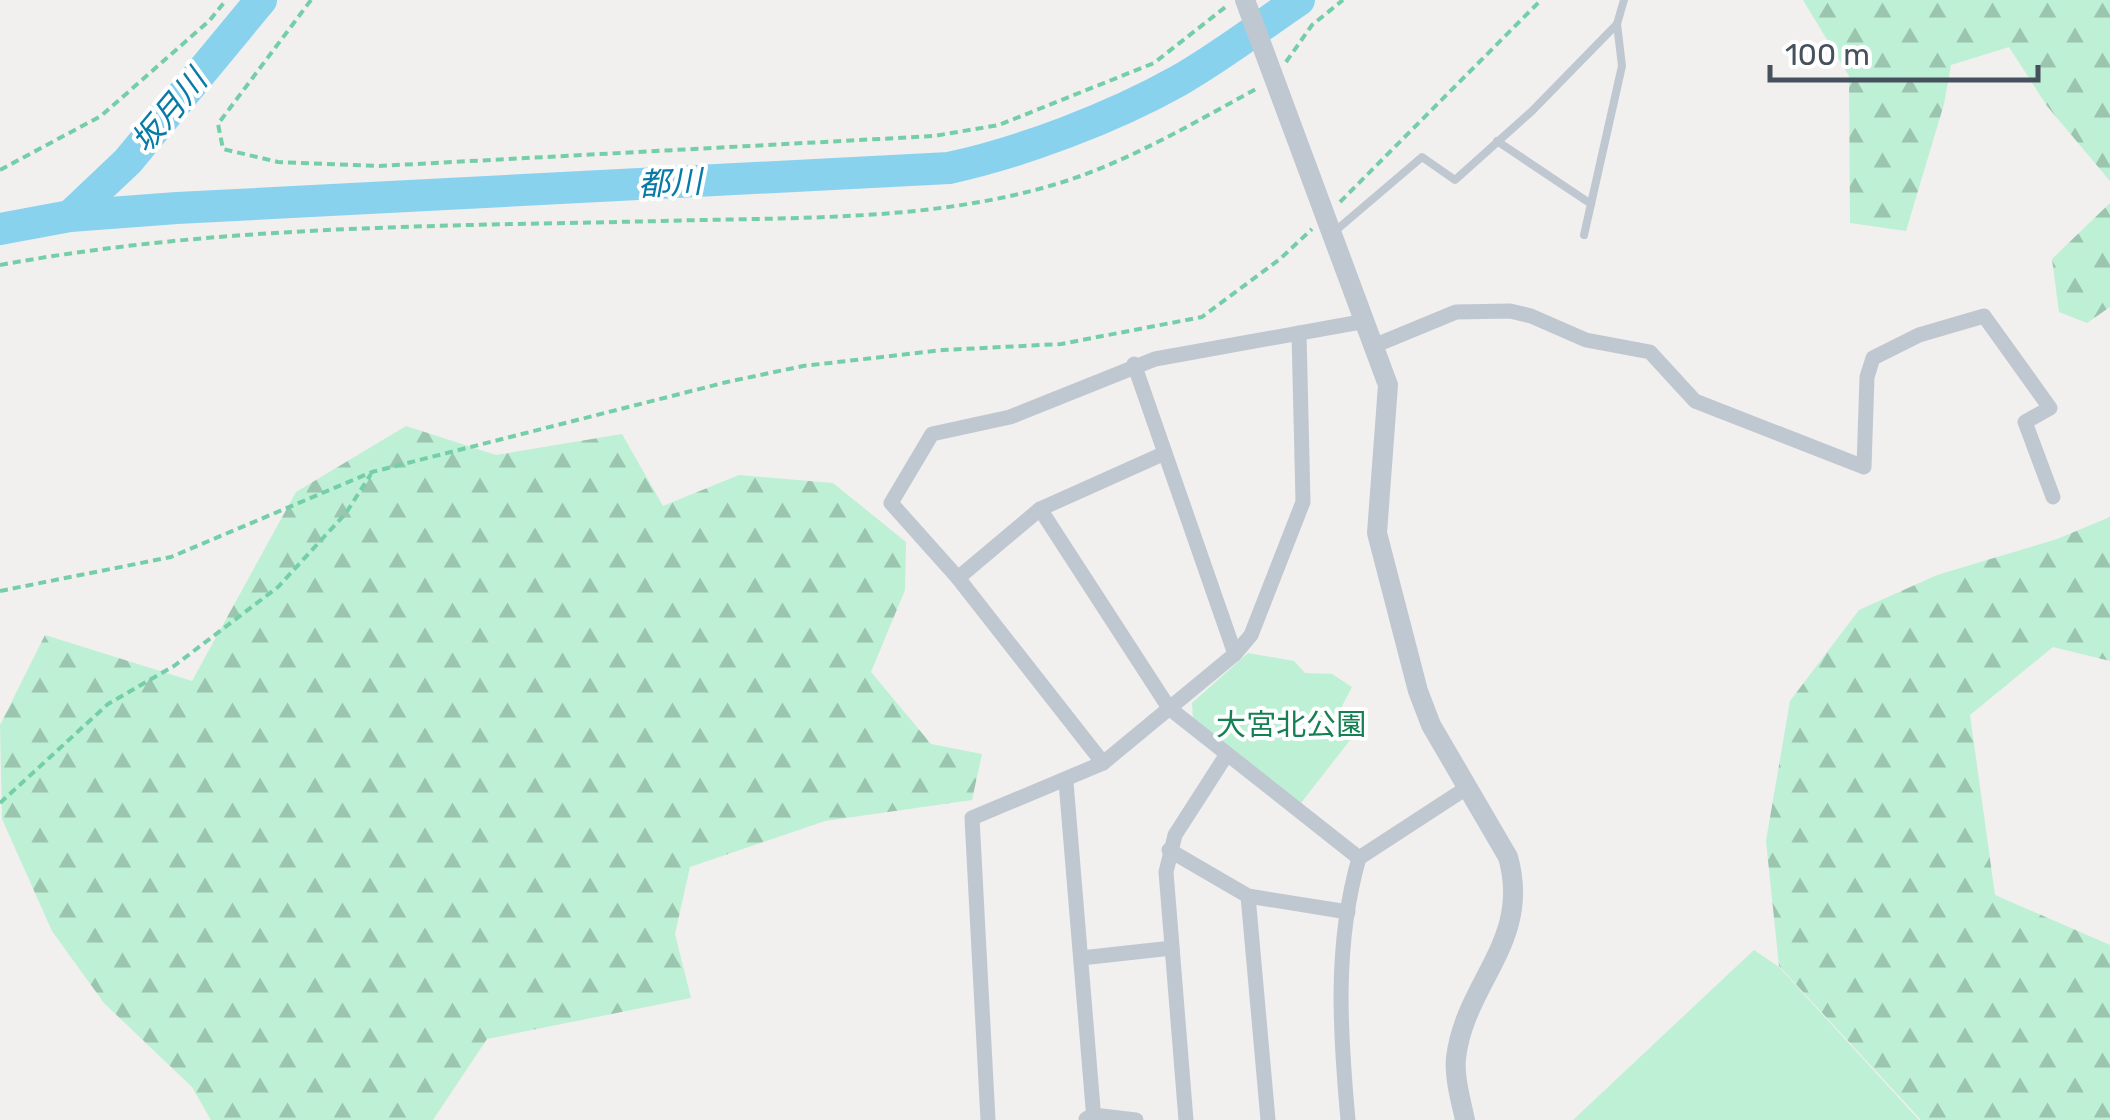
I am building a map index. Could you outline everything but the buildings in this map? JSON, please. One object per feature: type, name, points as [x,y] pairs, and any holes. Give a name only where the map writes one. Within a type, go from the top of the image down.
[{"type":"street","points":[[1244,0],[1331,223],[1388,385],[1386,455],[1377,500],[1381,553],[1418,691],[1431,726],[1508,857],[1516,893],[1512,918],[1456,1060],[1459,1118]]},
{"type":"street","points":[[1376,345],[1456,312],[1510,311],[1532,316],[1586,340],[1650,352],[1694,401],[1864,468],[1867,377],[1874,358],[1919,335],[1984,316],[2050,408],[2026,422],[2053,496]]},
{"type":"street","points":[[1103,763],[958,578],[891,502],[932,434],[1010,417],[1134,364],[1366,321]]},
{"type":"street","points":[[988,1120],[972,818],[1066,782],[1103,763],[1235,654],[1250,636],[1303,502],[1299,333]]},
{"type":"street","points":[[1134,364],[1235,654]]},
{"type":"street","points":[[958,578],[1040,510],[1165,453]]},
{"type":"street","points":[[1040,510],[1169,708],[1359,858]]},
{"type":"street","points":[[1186,1120],[1172,948],[1169,850],[1227,754]]},
{"type":"street","points":[[1066,782],[1090,1118],[1136,1120]]},
{"type":"street","points":[[1348,1120],[1338,1008],[1348,912],[1359,858],[1468,787]]},
{"type":"street","points":[[1169,850],[1248,896],[1348,912]]},
{"type":"street","points":[[1248,896],[1268,1120]]},
{"type":"street","points":[[1080,958],[1172,948]]},
{"type":"lane","points":[[1584,235],[1622,66],[1617,24],[1624,0]]},
{"type":"lane","points":[[1331,223],[1422,157],[1456,180],[1617,24]]},
{"type":"lane","points":[[1497,141],[1591,204]]},
{"type":"path","points":[[0,170],[101,116],[210,20],[226,0]]},
{"type":"path","points":[[311,0],[218,124],[224,149],[278,162],[379,166],[934,136],[999,125],[1154,63],[1233,0]]},
{"type":"path","points":[[0,265],[83,250],[413,227],[894,215],[1054,185],[1155,143],[1274,79],[1312,24],[1343,0]]},
{"type":"path","points":[[0,591],[171,557],[372,472],[803,366],[943,350],[1061,344],[1202,317],[1331,223],[1541,0]]},
{"type":"path","points":[[0,803],[108,704],[174,666],[278,588],[346,513],[372,472]]},
{"type":"green space","points":[[1803,0],[2110,0],[2110,181],[2047,106],[2009,47],[1951,65],[1944,104],[1906,231],[1850,223],[1849,76]]},
{"type":"green space","points":[[2110,203],[2110,307],[2087,323],[2059,312],[2052,259]]},
{"type":"green space","points":[[406,426],[496,455],[622,434],[663,506],[739,475],[833,483],[906,542],[905,590],[871,672],[931,744],[982,754],[972,800],[825,821],[690,867],[675,934],[691,998],[487,1039],[433,1120],[211,1120],[192,1087],[104,1003],[52,931],[2,819],[0,725],[45,635],[192,681],[296,492]]},
{"type":"green space","points":[[2110,517],[2110,661],[2053,647],[1970,715],[1995,895],[2110,945],[2110,1120],[1921,1120],[1779,966],[1766,841],[1790,701],[1859,610],[1937,575],[2057,539]]},
{"type":"green space","name":"大宮北公園","points":[[1248,653],[1294,661],[1305,673],[1332,674],[1352,687],[1342,706],[1354,735],[1301,803],[1193,719],[1192,703]]},
{"type":"green space","points":[[1754,950],[1779,967],[1919,1120],[1573,1120]]},
{"type":"waterway","name":"坂月川","points":[[70,216],[128,161],[261,0]]},
{"type":"waterway","name":"都川","points":[[0,229],[70,216],[177,208],[949,168],[1036,143],[1125,108],[1194,72],[1299,0]]}]
